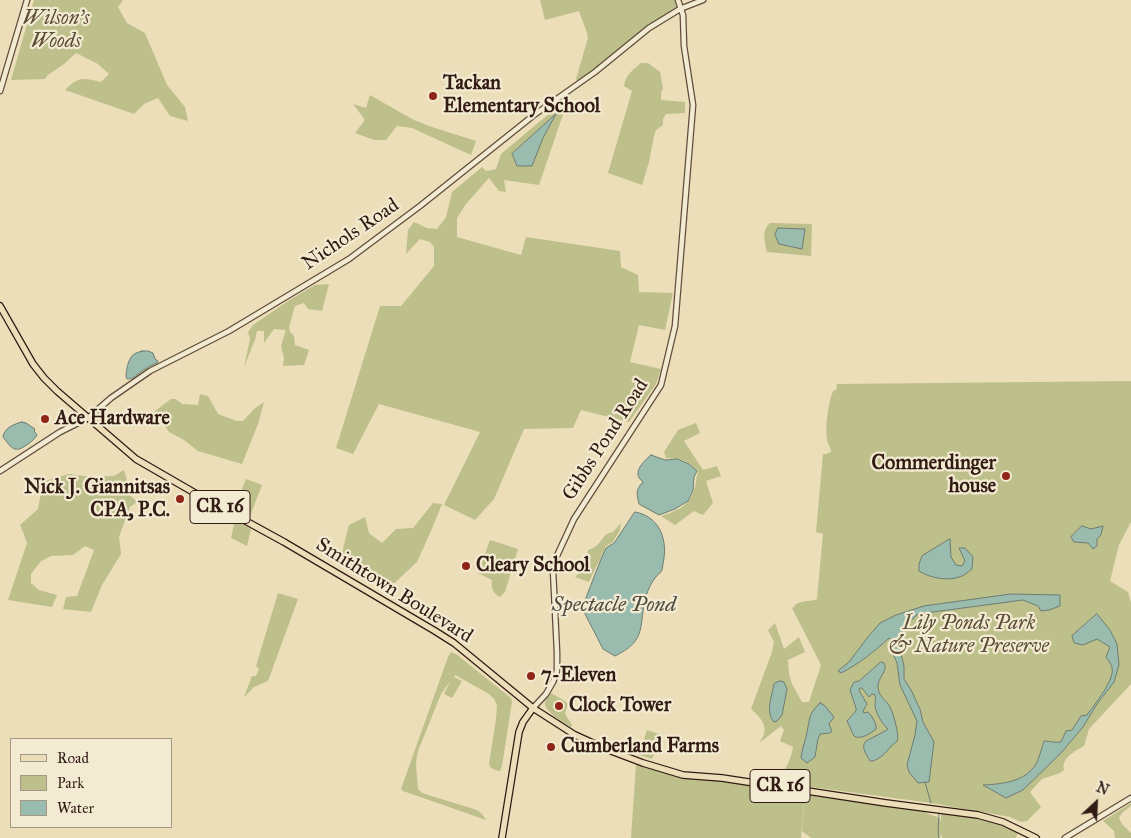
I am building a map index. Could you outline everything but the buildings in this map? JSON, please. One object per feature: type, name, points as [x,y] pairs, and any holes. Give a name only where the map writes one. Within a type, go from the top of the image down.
[{"type":"main road","name":"Smithtown Boulevard","points":[[0,306],[33,364],[57,391],[136,459],[284,542],[435,631],[454,644],[533,708],[575,736],[643,763],[683,775],[728,779],[978,815],[1003,822],[1036,838]]},
{"type":"main road","points":[[502,838],[519,732],[523,722],[533,708]]},
{"type":"street","points":[[0,91],[27,0]]},
{"type":"street","name":"Gibbs Pond Road","points":[[533,708],[546,694],[557,671],[553,570],[555,560],[574,519],[661,385],[675,326],[693,105],[684,46],[683,15],[678,0]]},
{"type":"street","name":"Nichols Road","points":[[0,471],[59,433],[88,418],[150,371],[229,331],[355,255],[534,115],[595,72],[649,28],[680,9],[703,0]]},
{"type":"street","points":[[1065,838],[1131,798]]},
{"type":"green space","name":"Wilson's Woods","points":[[34,0],[123,0],[118,7],[127,23],[145,33],[167,85],[185,107],[188,121],[170,116],[158,98],[144,104],[134,114],[65,90],[78,80],[101,82],[109,74],[98,64],[76,53],[45,79],[11,80]]},
{"type":"green space","points":[[540,0],[678,0],[680,9],[649,28],[579,83],[576,79],[588,38],[579,11],[545,20]]},
{"type":"green space","points":[[641,63],[648,63],[660,72],[663,88],[661,100],[685,102],[685,113],[666,114],[663,119],[663,125],[656,130],[642,185],[608,173],[632,91],[624,86],[625,82],[630,73]]},
{"type":"green space","points":[[370,95],[412,119],[476,141],[471,155],[412,128],[397,126],[386,140],[374,140],[355,133],[365,120],[353,104],[366,108]]},
{"type":"green space","points":[[569,97],[539,185],[504,180],[506,192],[499,191],[489,178],[466,204],[457,218],[457,237],[521,255],[526,237],[620,251],[621,267],[638,275],[639,292],[673,293],[665,330],[639,325],[630,362],[661,369],[656,384],[629,422],[581,410],[573,428],[524,429],[494,499],[475,520],[444,505],[480,432],[379,404],[353,454],[336,448],[380,306],[401,306],[434,266],[434,247],[430,242],[420,239],[406,254],[408,230],[414,222],[427,228],[437,229],[446,217],[452,192],[482,167],[486,171],[496,169],[501,154]],"holes":[[[555,116],[543,138],[512,154]]]},
{"type":"green space","points":[[770,223],[812,224],[811,256],[767,252],[765,229]]},
{"type":"green space","points":[[329,284],[322,311],[308,309],[304,303],[295,306],[289,327],[290,332],[294,336],[295,345],[309,350],[304,365],[283,366],[284,358],[281,346],[286,330],[274,329],[264,343],[264,331],[257,331],[244,367],[250,339],[248,332],[253,325],[315,285]]},
{"type":"green space","name":"Lily Ponds Park & Nature Preserve","points":[[1131,381],[1131,522],[1119,545],[1110,581],[1128,592],[1131,603],[1131,684],[1089,729],[1084,746],[1067,758],[1064,770],[1042,779],[1030,792],[1041,807],[1027,821],[1021,822],[1010,817],[931,803],[782,783],[782,776],[793,747],[780,741],[784,730],[781,726],[759,743],[763,738],[765,728],[762,720],[751,709],[772,652],[774,642],[768,630],[775,623],[784,649],[799,637],[805,652],[788,660],[792,684],[802,702],[809,702],[821,665],[792,608],[800,602],[817,599],[823,534],[816,532],[823,454],[831,452],[826,434],[828,409],[831,396],[833,391],[836,390],[837,384]]},
{"type":"green space","points":[[200,394],[208,396],[218,414],[237,421],[243,421],[254,409],[264,402],[258,424],[242,464],[198,451],[184,440],[169,432],[161,420],[147,417],[171,399],[176,399],[182,404],[198,405]]},
{"type":"green space","points":[[696,423],[700,433],[684,441],[703,470],[717,466],[721,476],[706,481],[713,503],[703,515],[694,511],[675,525],[661,516],[685,505],[694,491],[698,471],[684,461],[666,458],[664,452],[678,430]]},
{"type":"green space","points":[[124,470],[131,496],[137,502],[130,507],[119,537],[121,554],[102,585],[91,612],[63,609],[66,597],[77,596],[94,550],[85,546],[73,555],[51,556],[41,561],[31,574],[31,583],[39,590],[57,595],[52,607],[8,600],[27,543],[20,525],[38,509],[45,481],[69,474],[92,477],[114,476]]},
{"type":"green space","points":[[246,479],[262,485],[250,516],[235,507]]},
{"type":"green space","points":[[433,503],[442,504],[417,562],[387,590],[357,574],[341,557],[349,525],[365,517],[369,533],[382,543],[396,529],[413,528]]},
{"type":"green space","points":[[235,520],[251,529],[247,546],[231,538]]},
{"type":"green space","points":[[621,523],[620,530],[613,542],[606,546],[589,582],[575,577],[585,567],[588,550],[596,546]]},
{"type":"green space","points":[[490,540],[518,549],[505,592],[500,597],[493,590],[492,580],[478,573]]},
{"type":"green space","points":[[278,593],[298,599],[268,681],[254,687],[244,697],[252,676],[256,676],[259,669],[256,666]]},
{"type":"green space","points":[[451,652],[511,698],[512,702],[502,766],[500,771],[495,770],[489,764],[496,719],[497,705],[494,699],[489,694],[455,675],[454,677],[462,681],[452,698],[444,694],[450,681],[441,694],[418,751],[416,762],[418,789],[422,793],[477,810],[486,820],[401,789]]},
{"type":"green space","points":[[551,693],[568,703],[565,714],[572,725],[571,727],[548,710],[545,703]]},
{"type":"green space","points":[[647,730],[662,735],[652,759],[639,755]]},
{"type":"green space","points":[[636,764],[694,778],[805,793],[801,838],[631,838]]},
{"type":"green space","points":[[809,794],[920,810],[936,816],[941,822],[941,812],[971,817],[1018,831],[1016,838],[942,838],[941,833],[939,838],[811,838],[802,831],[805,795]]},
{"type":"green space","points":[[1131,803],[1131,806],[1119,818],[1131,833],[1131,838],[1115,838],[1114,831],[1103,821]]},
{"type":"water","points":[[556,114],[543,138],[532,166],[517,166],[512,154]]},
{"type":"water","points":[[778,228],[805,229],[802,249],[779,244],[775,235]]},
{"type":"water","points":[[142,351],[153,353],[158,361],[157,363],[133,378],[127,379],[126,372],[131,357]]},
{"type":"water","points":[[22,422],[35,429],[34,431],[37,435],[27,445],[15,449],[3,437],[5,431],[10,427]]},
{"type":"water","points":[[651,455],[665,460],[677,459],[689,464],[697,471],[694,477],[693,491],[688,501],[675,509],[659,515],[639,504],[637,495],[639,487],[643,482],[638,475],[638,471]]},
{"type":"water","name":"Spectacle Pond","points":[[635,512],[650,518],[659,529],[664,543],[664,558],[661,571],[652,582],[646,596],[637,638],[633,644],[615,656],[603,649],[582,608],[606,548],[614,543]]},
{"type":"water","points":[[1082,526],[1091,529],[1103,526],[1101,535],[1097,539],[1097,546],[1093,549],[1088,543],[1074,542],[1071,537]]},
{"type":"water","points":[[950,539],[951,557],[956,565],[962,566],[965,561],[959,548],[965,548],[973,557],[972,569],[957,578],[951,579],[929,576],[919,571],[922,556]]},
{"type":"water","points":[[1011,594],[1060,595],[1060,606],[1041,611],[1038,606],[1023,600],[918,614],[903,628],[899,646],[904,666],[904,679],[911,690],[920,709],[923,722],[934,742],[929,782],[918,783],[909,772],[907,765],[917,721],[900,685],[897,663],[891,649],[893,642],[889,638],[854,666],[841,673],[838,671],[849,662],[880,623],[896,615],[924,606]]},
{"type":"water","points":[[1097,614],[1110,630],[1117,644],[1119,665],[1114,682],[1097,704],[1083,727],[1061,753],[1023,790],[1006,798],[983,785],[1005,783],[1026,775],[1036,764],[1044,741],[1061,742],[1066,731],[1072,730],[1081,716],[1087,715],[1103,692],[1112,673],[1111,665],[1106,657],[1110,647],[1097,639],[1083,645],[1074,643],[1072,636]]},
{"type":"water","points":[[881,662],[884,663],[885,669],[878,688],[891,710],[896,724],[898,739],[883,755],[876,760],[870,761],[865,751],[864,743],[888,729],[881,721],[876,710],[875,695],[872,694],[869,697],[860,688],[860,692],[867,704],[863,711],[864,713],[868,712],[871,716],[875,722],[876,729],[862,737],[854,736],[847,721],[856,711],[850,690],[854,682],[859,681]]},
{"type":"water","points":[[780,681],[784,682],[787,689],[782,715],[774,722],[770,714],[770,704],[774,684]]},
{"type":"water","points":[[820,703],[834,717],[829,724],[832,731],[820,734],[815,757],[807,763],[801,758],[802,750],[811,715]]},
{"type":"waterway","points":[[925,782],[931,803]]},
{"type":"waterway","points":[[939,814],[939,838]]},
{"type":"place","name":"Tackan Elementary School","points":[[433,96]]},
{"type":"place","name":"Ace Hardware","points":[[45,419]]},
{"type":"place","name":"Commerdinger house","points":[[1006,476]]},
{"type":"place","name":"Nick J. Giannitsas CPA, P.C.","points":[[180,499]]},
{"type":"place","name":"Cleary School","points":[[466,566]]},
{"type":"place","name":"7-Eleven","points":[[531,676]]},
{"type":"place","name":"Clock Tower","points":[[559,706]]},
{"type":"place","name":"Cumberland Farms","points":[[551,747]]}]
